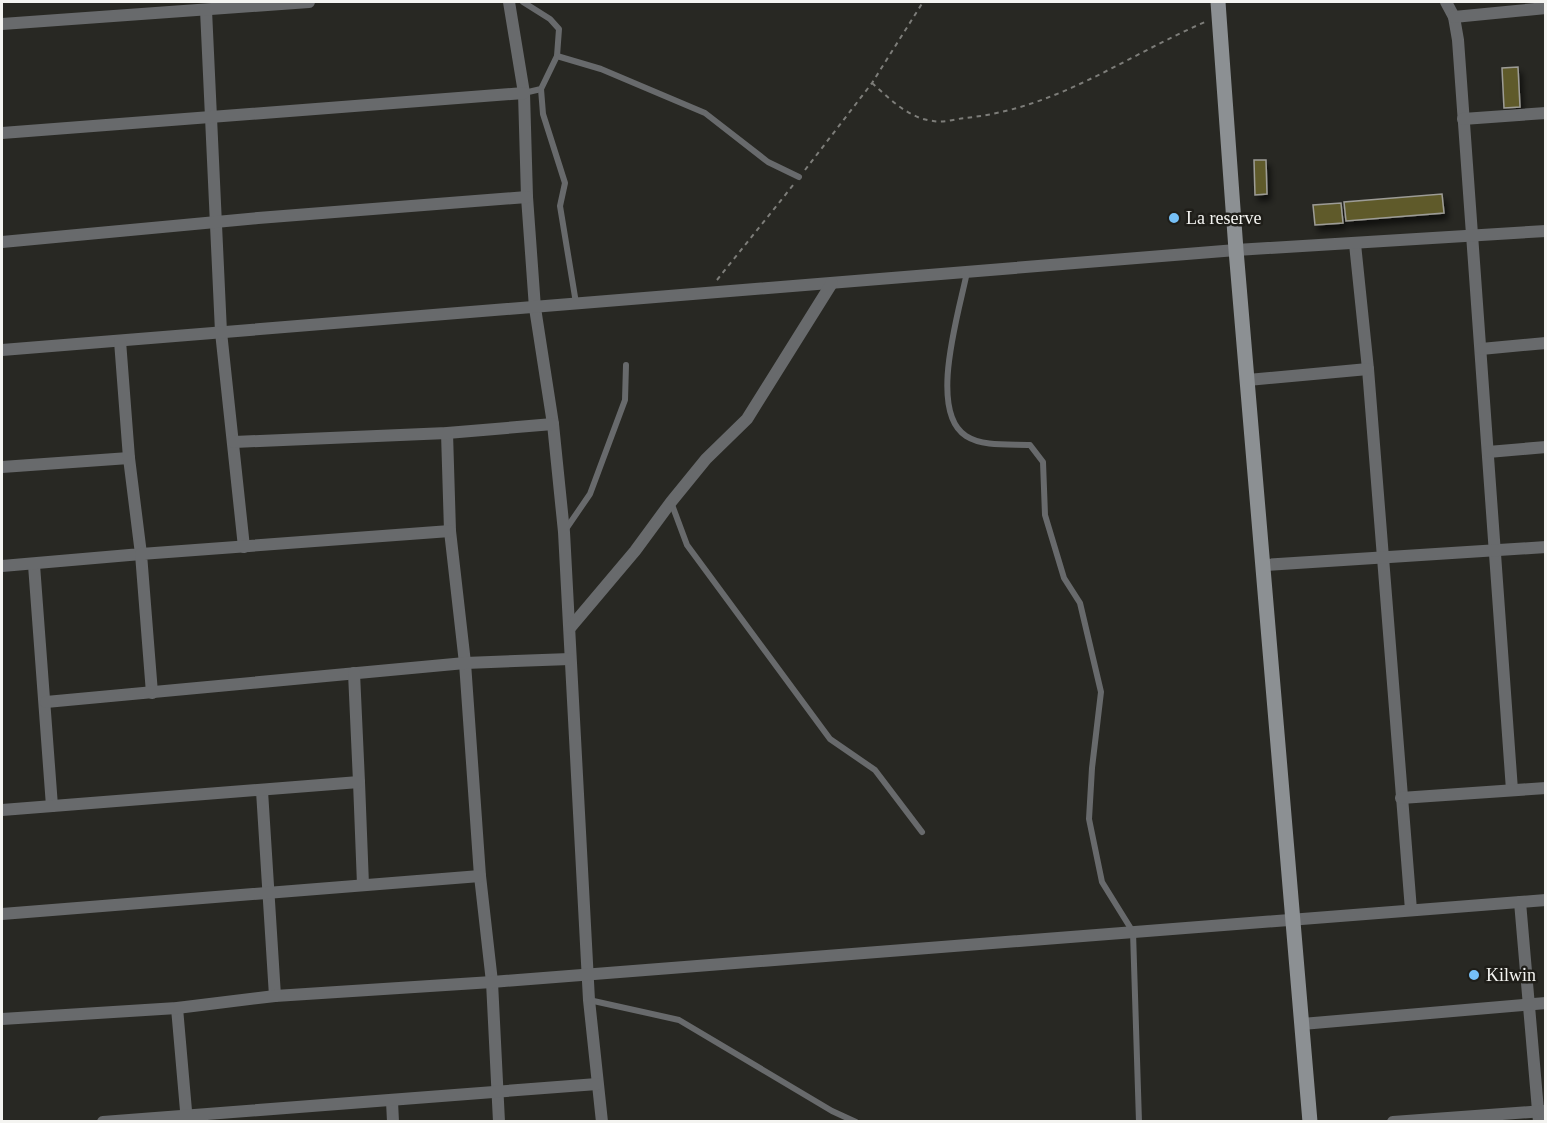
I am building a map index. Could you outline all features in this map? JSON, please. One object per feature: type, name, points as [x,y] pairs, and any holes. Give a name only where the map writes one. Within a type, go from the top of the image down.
[{"type":"street","points":[[2,24],[309,2]]},
{"type":"street","points":[[509,2],[524,93],[527,197],[535,308],[553,424],[564,532],[589,1000],[602,1122]]},
{"type":"street","points":[[1446,2],[1454,17],[1458,40],[1512,790]]},
{"type":"street","points":[[1454,17],[1545,8]]},
{"type":"street","points":[[1219,9],[1236,250],[1310,1122]]},
{"type":"street","points":[[206,10],[221,332],[244,547]]},
{"type":"street","points":[[2,133],[524,93]]},
{"type":"street","points":[[1463,119],[1545,113]]},
{"type":"street","points":[[2,242],[216,221],[527,197]]},
{"type":"street","points":[[2,350],[1236,250],[1545,231]]},
{"type":"street","points":[[1355,244],[1368,369],[1411,910]]},
{"type":"street","points":[[570,628],[636,551],[671,502],[706,459],[747,419],[832,283]]},
{"type":"street","points":[[120,341],[152,693]]},
{"type":"street","points":[[1481,349],[1545,343]]},
{"type":"street","points":[[1248,380],[1368,369]]},
{"type":"street","points":[[234,442],[447,433],[553,424]]},
{"type":"street","points":[[447,433],[450,531],[465,663],[480,876],[492,982],[499,1122]]},
{"type":"street","points":[[1488,452],[1545,447]]},
{"type":"street","points":[[2,467],[129,458]]},
{"type":"street","points":[[2,566],[450,531]]},
{"type":"street","points":[[1264,566],[1545,547]]},
{"type":"street","points":[[34,565],[52,806]]},
{"type":"street","points":[[46,702],[465,663],[570,659]]},
{"type":"street","points":[[354,673],[363,885]]},
{"type":"street","points":[[2,810],[359,782]]},
{"type":"street","points":[[1401,798],[1545,788]]},
{"type":"street","points":[[262,791],[275,996]]},
{"type":"street","points":[[2,914],[480,876]]},
{"type":"street","points":[[2,1019],[177,1008],[275,996],[492,982],[1545,900]]},
{"type":"street","points":[[1393,1122],[1541,1114],[1520,902]]},
{"type":"street","points":[[1302,1024],[1545,1003]]},
{"type":"street","points":[[177,1008],[187,1118]]},
{"type":"street","points":[[104,1122],[187,1118],[597,1084]]},
{"type":"street","points":[[392,1101],[393,1122]]},
{"type":"lane","points":[[523,2],[550,19],[559,29],[557,56],[541,89],[543,114],[565,183],[560,206],[576,304]]},
{"type":"lane","points":[[557,56],[601,69],[705,113],[768,162],[800,177]]},
{"type":"lane","points":[[524,93],[541,89]]},
{"type":"lane","points":[[967,272],[945,384],[952,419],[964,436],[982,442],[1030,445],[1043,462],[1045,515],[1064,578],[1080,603],[1101,692],[1092,768],[1089,819],[1102,882],[1133,932],[1139,1122]]},
{"type":"lane","points":[[564,532],[590,494],[625,400],[626,365]]},
{"type":"lane","points":[[671,502],[687,544],[830,739],[875,771],[922,832]]},
{"type":"lane","points":[[589,1000],[679,1020],[832,1111],[856,1122]]},
{"type":"path","points":[[710,293],[732,258],[762,226],[872,83],[922,2]]},
{"type":"path","points":[[872,83],[902,110],[933,122],[993,116],[1055,97],[1126,63],[1219,9]]},
{"type":"building","points":[[1518,67],[1520,107],[1504,108],[1502,68]]},
{"type":"building","points":[[1254,160],[1266,160],[1267,194],[1255,195]]},
{"type":"building","points":[[1442,194],[1444,213],[1346,221],[1344,202]]},
{"type":"building","points":[[1341,203],[1343,223],[1315,225],[1313,205]]},
{"type":"place","name":"La reserve","points":[[1174,218]]},
{"type":"place","name":"Kilwin","points":[[1474,975]]}]
